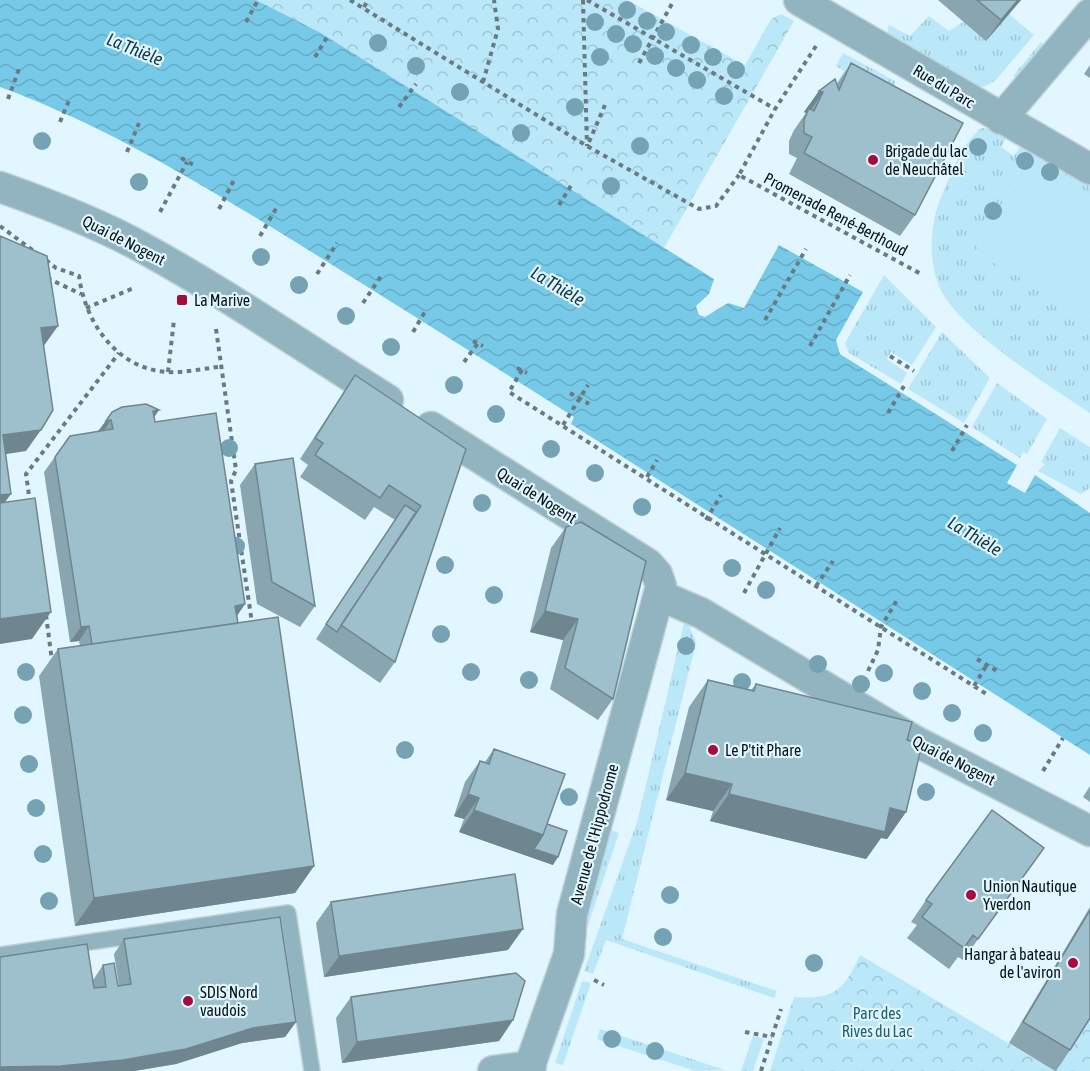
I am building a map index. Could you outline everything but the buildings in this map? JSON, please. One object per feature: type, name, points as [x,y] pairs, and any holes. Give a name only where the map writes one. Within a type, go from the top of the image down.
[{"type":"street","name":"Rue du Parc","points":[[799,0],[1000,119],[1090,169]]},
{"type":"street","points":[[1000,119],[1090,14]]},
{"type":"street","name":"Quai de Nogent","points":[[0,187],[75,216],[142,247],[218,291],[648,564],[657,574],[661,586],[660,595],[701,613],[915,741],[1090,831]]},
{"type":"street","name":"Avenue de l'Hippodrome","points":[[530,1068],[569,954],[572,914],[660,595]]},
{"type":"street","points":[[494,1071],[530,1068]]},
{"type":"lane","points":[[0,955],[288,913],[312,1071]]},
{"type":"path","points":[[246,22],[258,0]]},
{"type":"path","name":"Promenade René-Berthoud","points":[[351,0],[587,146],[699,209],[716,206],[740,176],[776,109],[832,20]]},
{"type":"path","points":[[364,7],[368,0]]},
{"type":"path","points":[[483,82],[498,29],[494,0]]},
{"type":"path","points":[[585,0],[776,109]]},
{"type":"path","points":[[585,0],[587,146]]},
{"type":"path","points":[[639,63],[674,0]]},
{"type":"path","points":[[315,57],[329,33]]},
{"type":"path","points":[[8,99],[19,69]]},
{"type":"path","points":[[399,107],[416,84]]},
{"type":"path","points":[[60,122],[70,98]]},
{"type":"path","points":[[587,146],[605,105]]},
{"type":"path","points":[[127,152],[139,123]]},
{"type":"path","points":[[181,158],[194,165]]},
{"type":"path","points":[[160,212],[187,162]]},
{"type":"path","name":"Promenade René-Berthoud","points":[[740,176],[921,274]]},
{"type":"path","points":[[219,209],[234,180]]},
{"type":"path","points":[[559,205],[572,184]]},
{"type":"path","points":[[260,236],[278,207]]},
{"type":"path","points":[[0,226],[56,268],[79,276],[81,295],[86,308],[106,341],[119,353],[140,365],[168,372],[218,367]]},
{"type":"path","points":[[317,274],[337,243]]},
{"type":"path","points":[[765,320],[806,249]]},
{"type":"path","points":[[41,275],[81,295]]},
{"type":"path","points":[[810,346],[850,275]]},
{"type":"path","points":[[363,303],[381,276]]},
{"type":"path","points":[[86,308],[134,288]]},
{"type":"path","points":[[413,332],[426,310]]},
{"type":"path","points":[[215,319],[236,470],[231,481],[253,633]]},
{"type":"path","points":[[168,372],[174,320]]},
{"type":"path","points":[[464,362],[480,345],[473,340]]},
{"type":"path","points":[[31,509],[26,474],[119,353]]},
{"type":"path","points":[[890,356],[914,371]]},
{"type":"path","points":[[528,373],[520,369],[509,392],[988,694]]},
{"type":"path","points":[[563,425],[588,385]]},
{"type":"path","points":[[888,413],[904,386]]},
{"type":"path","points":[[570,393],[589,404]]},
{"type":"path","points":[[952,451],[967,425]]},
{"type":"path","points":[[647,477],[657,460]]},
{"type":"path","points":[[707,518],[721,495]]},
{"type":"path","points":[[744,592],[780,528]]},
{"type":"path","points":[[816,586],[833,561]]},
{"type":"path","points":[[868,671],[878,650],[881,627],[897,600]]},
{"type":"path","points":[[45,614],[54,673]]},
{"type":"path","points":[[977,660],[996,671]]},
{"type":"path","points":[[974,686],[987,664]]},
{"type":"path","points":[[1026,797],[1063,738]]},
{"type":"path","points":[[760,1071],[781,1008]]},
{"type":"path","points":[[746,1032],[772,1037]]},
{"type":"green space","points":[[256,0],[627,0],[745,65],[771,19],[781,14],[794,21],[664,248],[321,33]]},
{"type":"green space","points":[[1009,14],[1034,35],[995,81],[984,87],[970,83],[887,33],[889,25],[910,36],[929,16],[949,31],[963,22]]},
{"type":"green space","points":[[1041,42],[1049,49],[1021,82],[1013,76]]},
{"type":"green space","points":[[843,53],[895,81],[895,89],[836,84],[844,71],[836,66]]},
{"type":"green space","points":[[981,128],[996,129],[1007,137],[1001,147],[1014,156],[1022,144],[1090,183],[1090,199],[1025,162],[975,252],[1090,317],[1090,413],[988,341],[953,308],[937,280],[932,241],[939,201],[959,156]]},
{"type":"green space","points":[[1025,162],[1090,199],[1090,317],[975,252]]},
{"type":"green space","points":[[884,275],[936,327],[912,365],[891,352],[887,359],[907,373],[901,384],[849,353],[845,343]]},
{"type":"green space","points":[[942,332],[990,378],[964,423],[908,389]]},
{"type":"green space","points":[[997,383],[1047,419],[1027,454],[1023,452],[1020,458],[972,427]]},
{"type":"green space","points":[[1060,428],[1090,447],[1090,488],[1081,494],[1038,471],[1045,464],[1041,462]]},
{"type":"green space","points":[[684,623],[689,625],[696,643],[622,939],[777,991],[774,998],[606,940],[593,974],[584,971],[638,819]]},
{"type":"green space","points":[[611,830],[619,833],[580,949],[609,833]]},
{"type":"green space","name":"Parc des Rives du Lac","points":[[860,955],[1055,1071],[770,1071],[794,997],[819,997],[836,990],[849,977]]},
{"type":"green space","points":[[582,981],[591,983],[563,1065],[555,1063]]},
{"type":"green space","points":[[1090,1014],[1090,1071],[1056,1071]]},
{"type":"green space","points":[[600,1029],[725,1070],[695,1071],[597,1039]]},
{"type":"green space","points":[[753,1036],[764,1039],[753,1071],[741,1071]]},
{"type":"water","name":"La Thièle","points":[[0,0],[256,0],[321,33],[714,279],[709,294],[696,306],[699,315],[705,317],[728,303],[744,308],[779,245],[863,292],[836,340],[840,354],[1017,465],[1007,483],[1025,493],[1035,475],[1090,513],[1090,755],[571,424],[574,417],[289,238],[184,175],[112,136],[0,87]]},
{"type":"place","name":"Brigade du lac de Neuchâtel","points":[[873,160]]},
{"type":"place","name":"La Marive","points":[[182,300]]},
{"type":"place","name":"Le P'tit Phare","points":[[713,750]]},
{"type":"place","name":"Union Nautique Yverdon","points":[[971,895]]},
{"type":"place","name":"Hangar à bateau de l'aviron","points":[[1073,963]]},
{"type":"place","name":"SDIS Nord vaudois","points":[[188,1001]]}]
